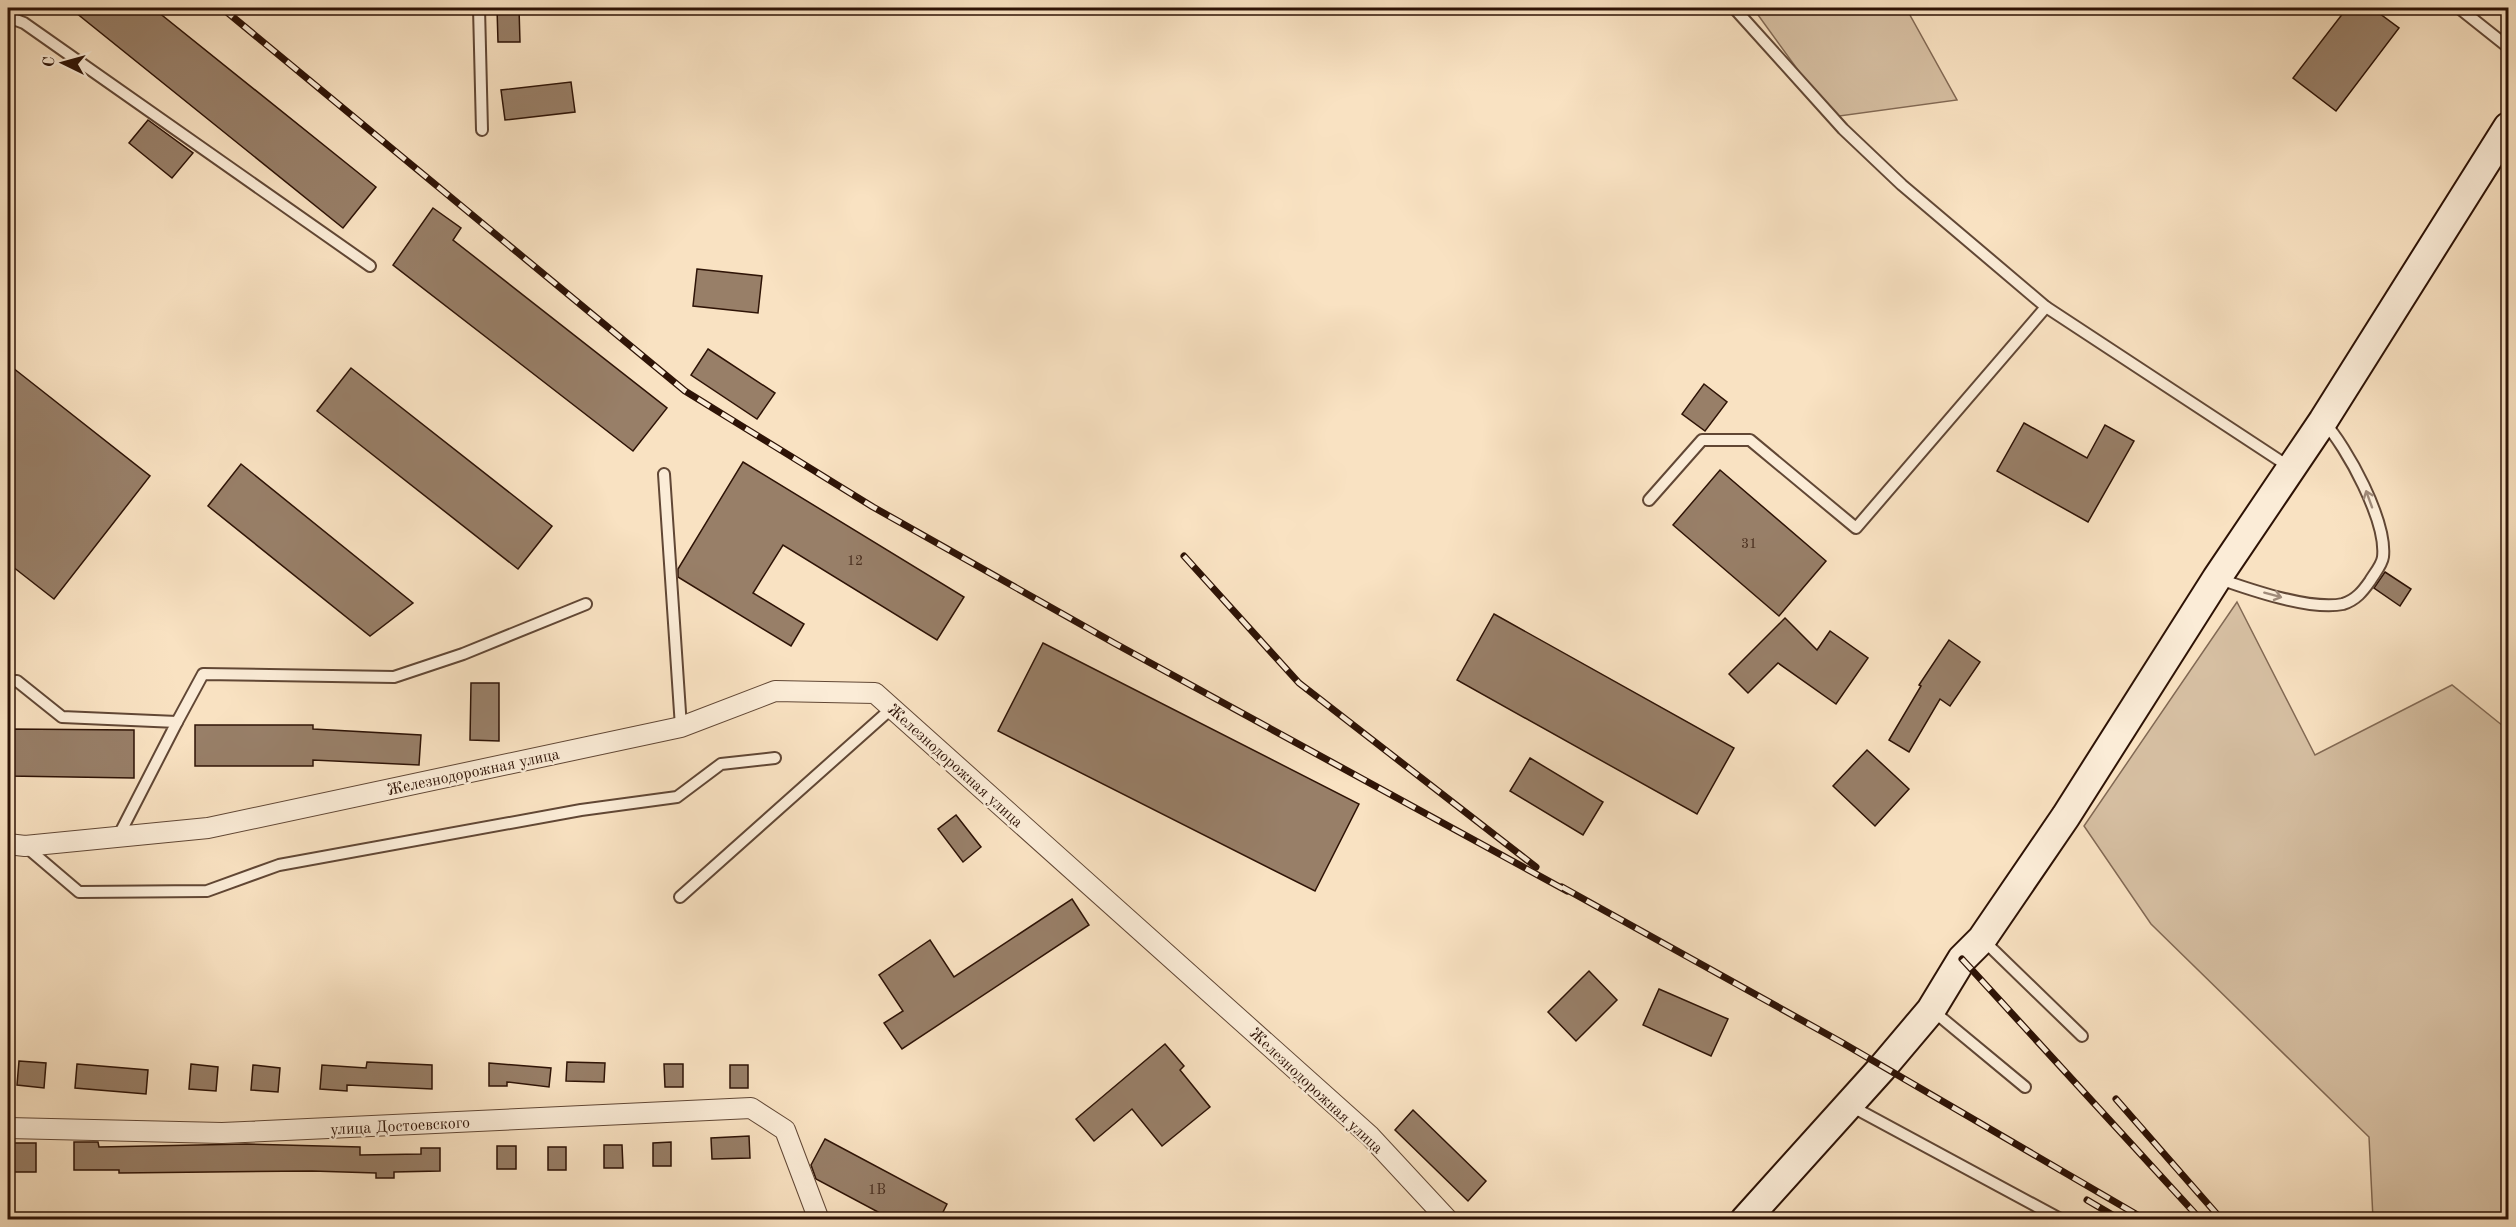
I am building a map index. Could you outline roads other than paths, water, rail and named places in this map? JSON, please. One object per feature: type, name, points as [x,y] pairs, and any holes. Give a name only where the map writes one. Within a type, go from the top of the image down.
[{"type":"main road","points":[[1745,1220],[1931,1010],[1962,959],[1982,939],[2066,816],[2217,578],[2324,421],[2498,153],[2508,127]]},
{"type":"street","name":"Железнодорожная улица","points":[[16,845],[208,828],[681,727],[775,691],[875,693],[1370,1136],[1448,1220]]},
{"type":"street","name":"улица Достоевского","points":[[8,1128],[222,1133],[751,1108],[785,1130],[819,1220]]},
{"type":"lane","points":[[479,8],[482,130]]},
{"type":"lane","points":[[1734,8],[1843,129],[1902,185],[2046,307],[2292,468]]},
{"type":"lane","points":[[2459,8],[2508,47]]},
{"type":"lane","points":[[8,17],[24,23],[370,266]]},
{"type":"lane","points":[[1649,500],[1702,440],[1750,440],[1856,528],[2046,307]]},
{"type":"lane","points":[[2217,578],[2283,598],[2318,604],[2343,604],[2361,594],[2383,560],[2383,539],[2366,490],[2340,439],[2324,421]]},
{"type":"lane","points":[[664,474],[681,727]]},
{"type":"lane","points":[[119,835],[203,674],[394,677],[463,654],[586,604]]},
{"type":"lane","points":[[8,682],[17,681],[63,717],[177,722]]},
{"type":"lane","points":[[680,897],[892,708]]},
{"type":"lane","points":[[16,845],[80,892],[207,891],[279,865],[581,810],[677,797],[721,764],[775,758]]},
{"type":"lane","points":[[1982,939],[2082,1036]]},
{"type":"lane","points":[[1931,1010],[2025,1087]]},
{"type":"lane","points":[[1849,1105],[2062,1220]]},
{"type":"railway","points":[[222,8],[685,391],[873,507],[1114,643],[1567,891]]},
{"type":"railway","points":[[1184,556],[1299,683],[1536,867]]},
{"type":"railway","points":[[1562,887],[1841,1042],[2146,1220]]},
{"type":"railway","points":[[1962,959],[2201,1220]]},
{"type":"railway","points":[[2116,1099],[2222,1220]]},
{"type":"railway","points":[[2087,1200],[2121,1220]]}]
